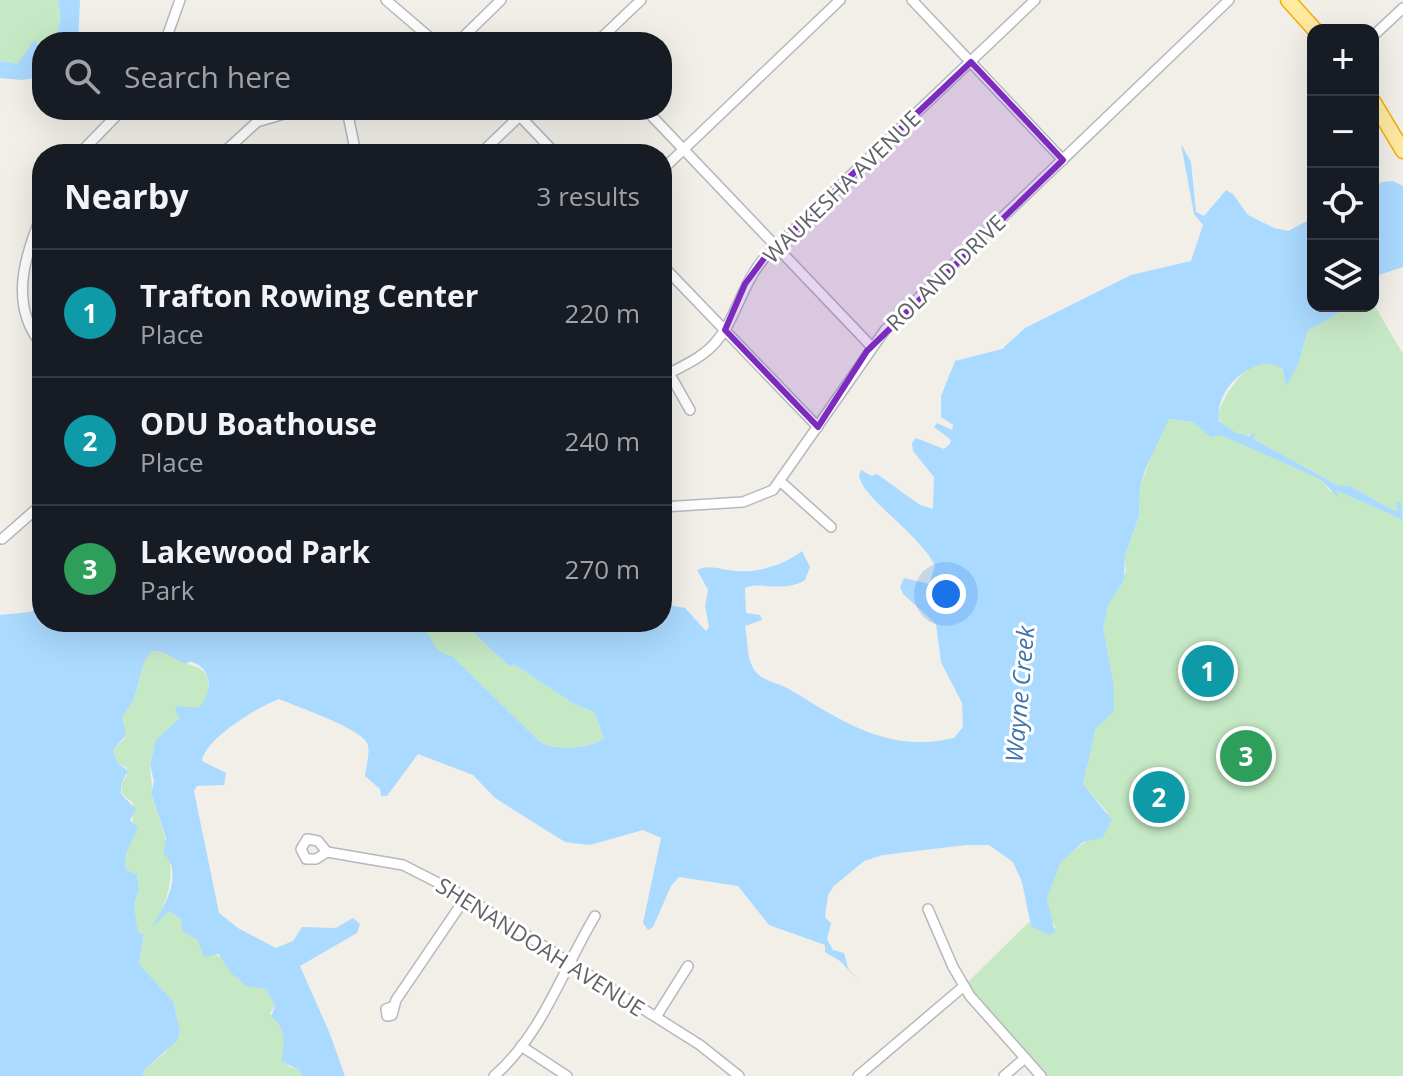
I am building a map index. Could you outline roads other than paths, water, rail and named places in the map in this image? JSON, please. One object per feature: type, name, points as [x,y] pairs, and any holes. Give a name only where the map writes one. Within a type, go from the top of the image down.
[{"type":"highway","points":[[1288,0],[1310,24]]},
{"type":"highway","points":[[1379,111],[1403,151]]},
{"type":"street","points":[[169,32],[180,0]]},
{"type":"street","points":[[386,0],[423,32]]},
{"type":"street","points":[[468,32],[501,0]]},
{"type":"street","points":[[607,32],[641,0]]},
{"type":"street","points":[[672,160],[840,0]]},
{"type":"street","points":[[912,0],[1063,160]]},
{"type":"street","name":"WAUKESHA AVENUE","points":[[672,371],[705,352],[725,330],[745,284],[776,246],[1035,0]]},
{"type":"street","name":"ROLAND DRIVE","points":[[672,506],[743,502],[766,494],[781,482],[871,346],[1229,0]]},
{"type":"street","points":[[1379,30],[1403,8]]},
{"type":"street","points":[[89,144],[112,120]]},
{"type":"street","points":[[233,144],[257,122],[264,120]]},
{"type":"street","points":[[349,120],[354,144]]},
{"type":"street","points":[[490,144],[512,120]]},
{"type":"street","points":[[527,120],[547,144]]},
{"type":"street","points":[[655,120],[871,346]]},
{"type":"street","points":[[32,242],[21,296],[32,330]]},
{"type":"street","points":[[672,275],[818,427]]},
{"type":"street","points":[[672,385],[690,410]]},
{"type":"street","points":[[781,482],[831,527]]},
{"type":"street","points":[[2,539],[32,513]]},
{"type":"street","name":"SHENANDOAH AVENUE","points":[[327,852],[403,865],[466,897],[656,1017],[739,1076]]},
{"type":"street","points":[[394,1006],[466,897]]},
{"type":"street","points":[[928,909],[964,986],[1041,1076]]},
{"type":"street","points":[[494,1076],[521,1046],[595,916]]},
{"type":"street","points":[[656,1017],[688,966]]},
{"type":"street","points":[[858,1076],[964,986]]},
{"type":"street","points":[[521,1046],[567,1076]]},
{"type":"street","points":[[1004,1076],[1025,1058]]},
{"type":"water","points":[[58,0],[80,0],[78,32],[58,32],[61,18]]},
{"type":"water","points":[[32,44],[32,78],[0,78],[0,61],[17,64]]},
{"type":"water","name":"Wayne Creek","points":[[1181,144],[1191,162],[1196,212],[1204,216],[1226,190],[1233,194],[1248,215],[1274,228],[1288,231],[1307,221],[1307,312],[1340,312],[1308,330],[1299,363],[1286,386],[1282,368],[1269,363],[1249,369],[1232,382],[1221,400],[1219,421],[1236,433],[1249,436],[1255,433],[1253,438],[1259,442],[1337,485],[1350,486],[1393,510],[1398,511],[1396,502],[1400,501],[1403,520],[1336,490],[1339,498],[1320,479],[1221,435],[1211,437],[1193,422],[1169,419],[1145,470],[1140,487],[1139,516],[1125,556],[1124,580],[1108,605],[1103,627],[1113,681],[1114,711],[1096,728],[1083,784],[1112,820],[1103,837],[1083,842],[1060,863],[1047,899],[1055,932],[1049,935],[1031,926],[1022,882],[1013,862],[989,845],[883,855],[864,861],[834,886],[828,895],[825,917],[831,923],[827,939],[833,950],[844,953],[848,968],[861,983],[840,961],[825,952],[825,945],[769,925],[738,886],[679,877],[671,886],[653,927],[648,930],[643,923],[661,838],[643,830],[590,845],[565,842],[495,798],[473,775],[418,754],[387,796],[381,796],[380,789],[365,776],[368,745],[364,739],[342,725],[279,699],[246,716],[212,743],[202,761],[226,773],[224,785],[197,786],[194,791],[219,913],[238,928],[276,948],[293,941],[302,927],[336,928],[353,918],[360,924],[357,933],[300,966],[345,1076],[302,1076],[299,1070],[281,1061],[283,1036],[279,1025],[271,1017],[275,1006],[266,989],[246,986],[230,972],[219,954],[204,957],[198,940],[182,931],[181,919],[169,911],[152,927],[170,890],[172,870],[163,853],[166,838],[151,794],[154,781],[150,765],[156,740],[180,718],[175,710],[177,706],[198,708],[206,697],[209,685],[206,673],[195,663],[185,663],[165,653],[152,651],[144,662],[134,699],[122,717],[126,735],[113,750],[117,762],[128,771],[121,784],[121,794],[136,809],[130,820],[138,828],[125,863],[126,870],[137,874],[139,889],[134,904],[138,932],[144,935],[139,964],[173,1001],[180,1031],[177,1041],[143,1071],[143,1076],[0,1076],[0,615],[32,611],[32,632],[427,632],[440,651],[452,656],[540,742],[572,748],[590,745],[604,738],[594,712],[574,704],[515,665],[509,666],[473,632],[672,632],[672,606],[685,608],[706,631],[709,627],[705,606],[708,590],[697,570],[711,567],[735,571],[762,569],[802,551],[810,567],[805,580],[789,586],[745,588],[746,613],[760,615],[762,620],[745,626],[749,658],[756,672],[867,732],[908,742],[954,738],[963,727],[962,703],[941,662],[936,624],[903,594],[900,587],[904,578],[929,584],[935,566],[928,554],[870,495],[859,476],[861,470],[872,476],[877,474],[920,505],[933,509],[934,477],[913,451],[912,443],[916,438],[944,449],[950,444],[951,440],[934,427],[937,423],[952,430],[953,425],[941,417],[941,396],[955,361],[1002,349],[1025,328],[1131,275],[1191,261],[1203,225],[1194,214]]},
{"type":"water","points":[[1393,181],[1403,186],[1403,267],[1379,275],[1379,184]]},
{"type":"place","name":"Trafton Rowing Center","points":[[1208,671]]},
{"type":"place","name":"Lakewood Park","points":[[1246,756]]},
{"type":"place","name":"ODU Boathouse","points":[[1159,797]]}]
